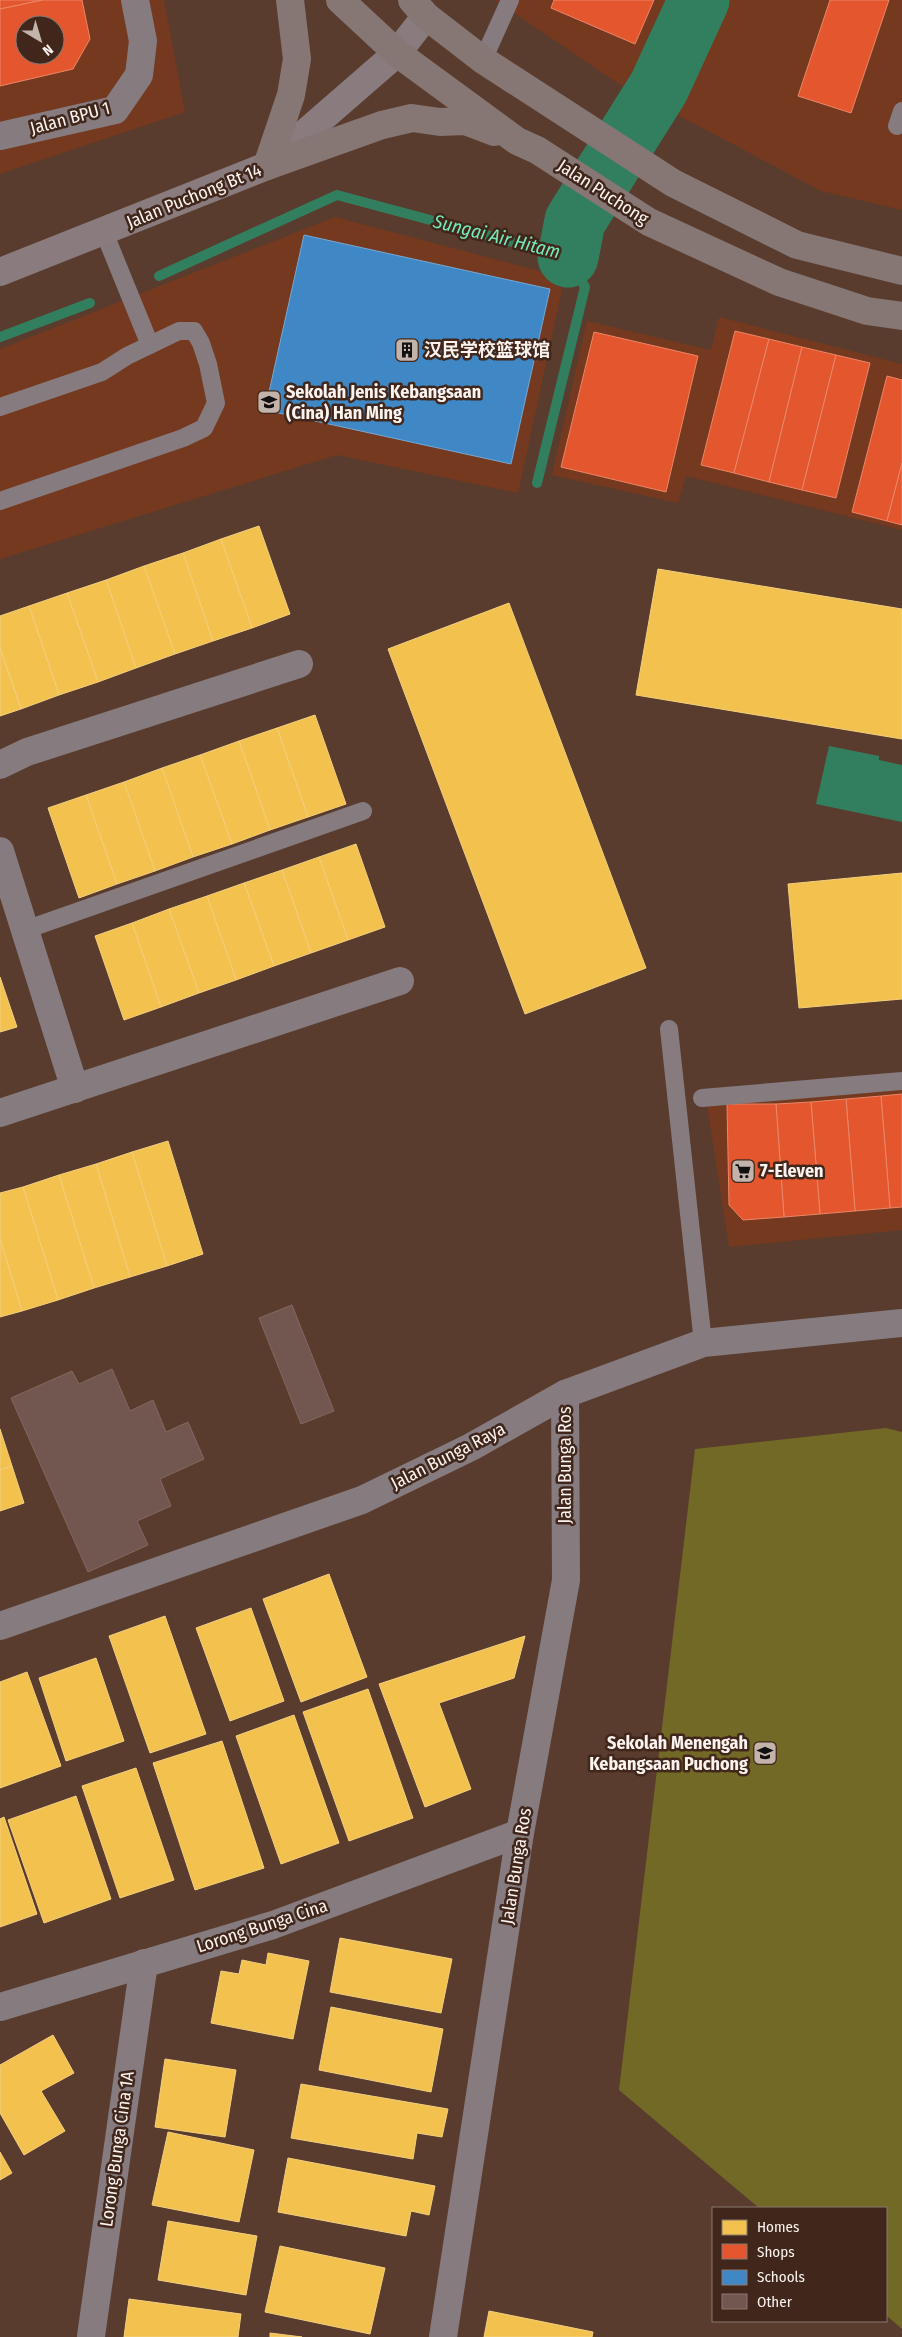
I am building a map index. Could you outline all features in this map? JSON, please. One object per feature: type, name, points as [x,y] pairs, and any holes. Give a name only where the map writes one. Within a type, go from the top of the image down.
[{"type":"main road","points":[[267,166],[291,95],[296,59],[290,0]]},
{"type":"main road","name":"Jalan Puchong","points":[[340,0],[397,53],[527,145],[650,222],[779,282],[867,311],[902,316]]},
{"type":"main road","points":[[419,8],[483,60],[673,183],[797,246],[902,271]]},
{"type":"main road","points":[[267,166],[373,128],[412,118],[440,122],[465,122],[527,145]]},
{"type":"street","name":"Jalan BPU 1","points":[[0,136],[115,110],[139,75],[143,42],[135,0]]},
{"type":"street","name":"Jalan Puchong Bt 14","points":[[0,272],[267,166],[397,53],[419,8]]},
{"type":"street","points":[[0,765],[27,752],[299,664]]},
{"type":"street","points":[[0,851],[75,1089]]},
{"type":"street","points":[[0,1113],[400,981]]},
{"type":"street","name":"Jalan Bunga Raya","points":[[0,1626],[362,1500],[471,1447],[565,1394],[703,1343],[902,1323]]},
{"type":"street","name":"Jalan Bunga Ros","points":[[443,2337],[520,1833],[566,1580],[565,1394]]},
{"type":"street","name":"Lorong Bunga Cina","points":[[0,2007],[273,1925],[520,1833]]},
{"type":"street","name":"Lorong Bunga Cina 1A","points":[[91,2336],[144,1963]]},
{"type":"lane","points":[[483,60],[510,0]]},
{"type":"lane","points":[[104,232],[150,345]]},
{"type":"lane","points":[[0,406],[102,372],[179,331],[194,331],[201,343],[208,364],[216,403],[204,428],[183,438],[0,501]]},
{"type":"lane","points":[[25,930],[363,811]]},
{"type":"lane","points":[[669,1029],[703,1343]]},
{"type":"lane","points":[[702,1098],[902,1081]]},
{"type":"shaded area","points":[[0,0],[164,0],[185,112],[0,174]]},
{"type":"shaded area","points":[[495,0],[902,0],[902,210],[821,191],[619,84]]},
{"type":"shaded area","name":"Sekolah Jenis Kebangsaan (Cina) Han Ming","points":[[335,217],[551,274],[562,289],[518,493],[337,455],[0,559],[0,349]]},
{"type":"shaded area","points":[[719,317],[902,364],[902,530],[686,476],[678,503],[552,475],[587,321],[711,350]]},
{"type":"shaded area","points":[[829,746],[879,756],[879,760],[902,765],[902,822],[816,804]]},
{"type":"shaded area","points":[[902,1090],[902,1230],[729,1247],[707,1105]]},
{"type":"shaded area","name":"Sekolah Menengah Kebangsaan Puchong","points":[[886,1428],[902,1432],[902,2329],[887,2316],[887,2207],[758,2207],[619,2090],[695,1449]]},
{"type":"building: Homes","points":[[259,526],[290,614],[252,628],[221,539]]},
{"type":"building: Homes","points":[[221,539],[252,628],[213,641],[183,553]]},
{"type":"building: Homes","points":[[183,553],[213,641],[175,654],[144,566]]},
{"type":"building: Homes","points":[[144,566],[175,654],[136,668],[106,580]]},
{"type":"building: Homes","points":[[658,569],[902,609],[902,739],[636,695]]},
{"type":"building: Homes","points":[[106,580],[136,668],[98,682],[67,593]]},
{"type":"building: Homes","points":[[67,593],[98,682],[59,695],[29,606]]},
{"type":"building: Homes","points":[[509,603],[646,968],[525,1014],[388,649]]},
{"type":"building: Homes","points":[[29,606],[59,695],[21,709],[0,648],[0,616]]},
{"type":"building: Homes","points":[[0,648],[21,709],[0,716]]},
{"type":"building: Homes","points":[[315,715],[346,804],[308,817],[277,728]]},
{"type":"building: Homes","points":[[277,728],[308,817],[270,830],[239,741]]},
{"type":"building: Homes","points":[[239,741],[270,830],[232,844],[200,755]]},
{"type":"building: Homes","points":[[200,755],[232,844],[193,857],[162,768]]},
{"type":"building: Homes","points":[[162,768],[193,857],[155,871],[124,782]]},
{"type":"building: Homes","points":[[124,782],[155,871],[117,884],[86,795]]},
{"type":"building: Homes","points":[[86,795],[117,884],[79,898],[48,808]]},
{"type":"building: Homes","points":[[356,844],[385,927],[348,940],[319,857]]},
{"type":"building: Homes","points":[[319,857],[348,940],[311,953],[282,870]]},
{"type":"building: Homes","points":[[282,870],[311,953],[274,966],[244,883]]},
{"type":"building: Homes","points":[[902,873],[902,999],[799,1008],[788,884]]},
{"type":"building: Homes","points":[[244,883],[274,966],[236,980],[207,896]]},
{"type":"building: Homes","points":[[207,896],[236,980],[199,993],[169,909]]},
{"type":"building: Homes","points":[[169,909],[199,993],[161,1007],[132,923]]},
{"type":"building: Homes","points":[[132,923],[161,1007],[124,1020],[95,936]]},
{"type":"building: Homes","points":[[0,977],[17,1027],[0,1032]]},
{"type":"building: Homes","points":[[168,1141],[203,1254],[167,1266],[132,1152]]},
{"type":"building: Homes","points":[[132,1152],[167,1266],[130,1277],[96,1164]]},
{"type":"building: Homes","points":[[96,1164],[130,1277],[94,1288],[59,1175]]},
{"type":"building: Homes","points":[[59,1175],[94,1288],[58,1300],[23,1187]]},
{"type":"building: Homes","points":[[23,1187],[58,1300],[22,1311],[0,1239],[0,1193]]},
{"type":"building: Homes","points":[[0,1239],[22,1311],[0,1317]]},
{"type":"building: Homes","points":[[0,1429],[12,1466],[0,1470]]},
{"type":"building: Homes","points":[[12,1466],[24,1503],[0,1511],[0,1470]]},
{"type":"building: Homes","points":[[329,1574],[367,1677],[301,1702],[263,1599]]},
{"type":"building: Homes","points":[[251,1608],[284,1701],[230,1721],[196,1628]]},
{"type":"building: Homes","points":[[165,1616],[206,1734],[150,1753],[109,1636]]},
{"type":"building: Homes","points":[[525,1636],[514,1678],[439,1703],[471,1789],[425,1807],[379,1684]]},
{"type":"building: Homes","points":[[96,1658],[124,1741],[66,1761],[39,1678]]},
{"type":"building: Homes","points":[[27,1672],[61,1766],[0,1788],[0,1682]]},
{"type":"building: Homes","points":[[368,1689],[413,1818],[349,1841],[303,1712]]},
{"type":"building: Homes","points":[[294,1715],[339,1843],[281,1864],[236,1736]]},
{"type":"building: Homes","points":[[222,1741],[264,1868],[195,1890],[153,1763]]},
{"type":"building: Homes","points":[[136,1768],[174,1880],[120,1898],[82,1786]]},
{"type":"building: Homes","points":[[76,1796],[111,1899],[44,1923],[8,1820]]},
{"type":"building: Homes","points":[[4,1817],[37,1914],[0,1927],[0,1819]]},
{"type":"building: Homes","points":[[340,1938],[452,1959],[441,2013],[330,1992]]},
{"type":"building: Homes","points":[[268,1953],[309,1961],[293,2039],[211,2023],[221,1971],[239,1974],[242,1960],[266,1965]]},
{"type":"building: Homes","points":[[331,2007],[443,2029],[431,2092],[319,2070]]},
{"type":"building: Homes","points":[[53,2035],[74,2073],[41,2091],[65,2131],[24,2155],[0,2113],[0,2065]]},
{"type":"building: Homes","points":[[165,2059],[236,2070],[225,2137],[155,2127]]},
{"type":"building: Homes","points":[[301,2084],[448,2109],[442,2137],[417,2133],[413,2159],[291,2138]]},
{"type":"building: Homes","points":[[168,2132],[254,2150],[239,2222],[152,2205]]},
{"type":"building: Homes","points":[[0,2152],[12,2173],[0,2180]]},
{"type":"building: Homes","points":[[288,2158],[435,2186],[429,2215],[411,2211],[406,2236],[278,2212]]},
{"type":"building: Homes","points":[[168,2221],[257,2236],[246,2295],[158,2280]]},
{"type":"building: Homes","points":[[280,2246],[385,2268],[370,2334],[265,2312]]},
{"type":"building: Homes","points":[[129,2299],[241,2314],[238,2337],[124,2337]]},
{"type":"building: Homes","points":[[489,2311],[593,2332],[592,2337],[484,2337]]},
{"type":"building: Homes","points":[[270,2333],[302,2337],[270,2337]]},
{"type":"building: Shops","points":[[0,0],[43,0],[0,9]]},
{"type":"building: Shops","points":[[43,0],[82,0],[90,39],[73,69],[0,86],[0,9]]},
{"type":"building: Shops","points":[[554,0],[654,0],[635,44],[551,8]]},
{"type":"building: Shops","points":[[830,0],[889,0],[851,113],[798,96]]},
{"type":"building: Shops","points":[[735,331],[769,339],[734,473],[701,465]]},
{"type":"building: Shops","points":[[594,332],[698,356],[666,492],[561,467]]},
{"type":"building: Shops","points":[[769,339],[802,347],[769,482],[734,473]]},
{"type":"building: Shops","points":[[802,347],[836,355],[802,490],[769,482]]},
{"type":"building: Shops","points":[[836,355],[870,363],[836,498],[802,490]]},
{"type":"building: Shops","points":[[887,376],[902,380],[902,463],[887,521],[852,512]]},
{"type":"building: Shops","points":[[902,463],[902,525],[887,521]]},
{"type":"building: Shops","points":[[902,1094],[902,1207],[890,1208],[881,1096]]},
{"type":"building: Shops","points":[[881,1096],[890,1208],[855,1211],[846,1099]]},
{"type":"building: Shops","points":[[846,1099],[855,1211],[820,1214],[811,1102]]},
{"type":"building: Shops","points":[[811,1102],[820,1214],[784,1217],[776,1104]]},
{"type":"building: Shops","points":[[727,1104],[776,1104],[784,1217],[743,1220],[729,1205]]},
{"type":"building: Schools","name":"汉民学校篮球馆","points":[[304,235],[550,289],[511,464],[265,410]]},
{"type":"building: Other","points":[[292,1305],[334,1411],[301,1424],[259,1318]]},
{"type":"building: Other","points":[[112,1369],[130,1411],[153,1400],[166,1432],[188,1422],[204,1459],[160,1479],[171,1506],[137,1521],[148,1545],[88,1572],[11,1398],[72,1371],[79,1384]]},
{"type":"waterway","name":"Sungai Air Hitam","points":[[568,257],[575,221],[659,87],[699,0]]},
{"type":"waterway","name":"Sungai Air Hitam","points":[[159,276],[337,195],[568,257],[585,287],[537,483]]},
{"type":"waterway","name":"Sungai Air Hitam","points":[[0,337],[90,303]]},
{"type":"place","name":"汉民学校篮球馆","points":[[407,350]]},
{"type":"place","name":"Sekolah Jenis Kebangsaan (Cina) Han Ming","points":[[269,402]]},
{"type":"place","name":"7-Eleven","points":[[743,1171]]},
{"type":"place","name":"Sekolah Menengah Kebangsaan Puchong","points":[[765,1753]]}]
